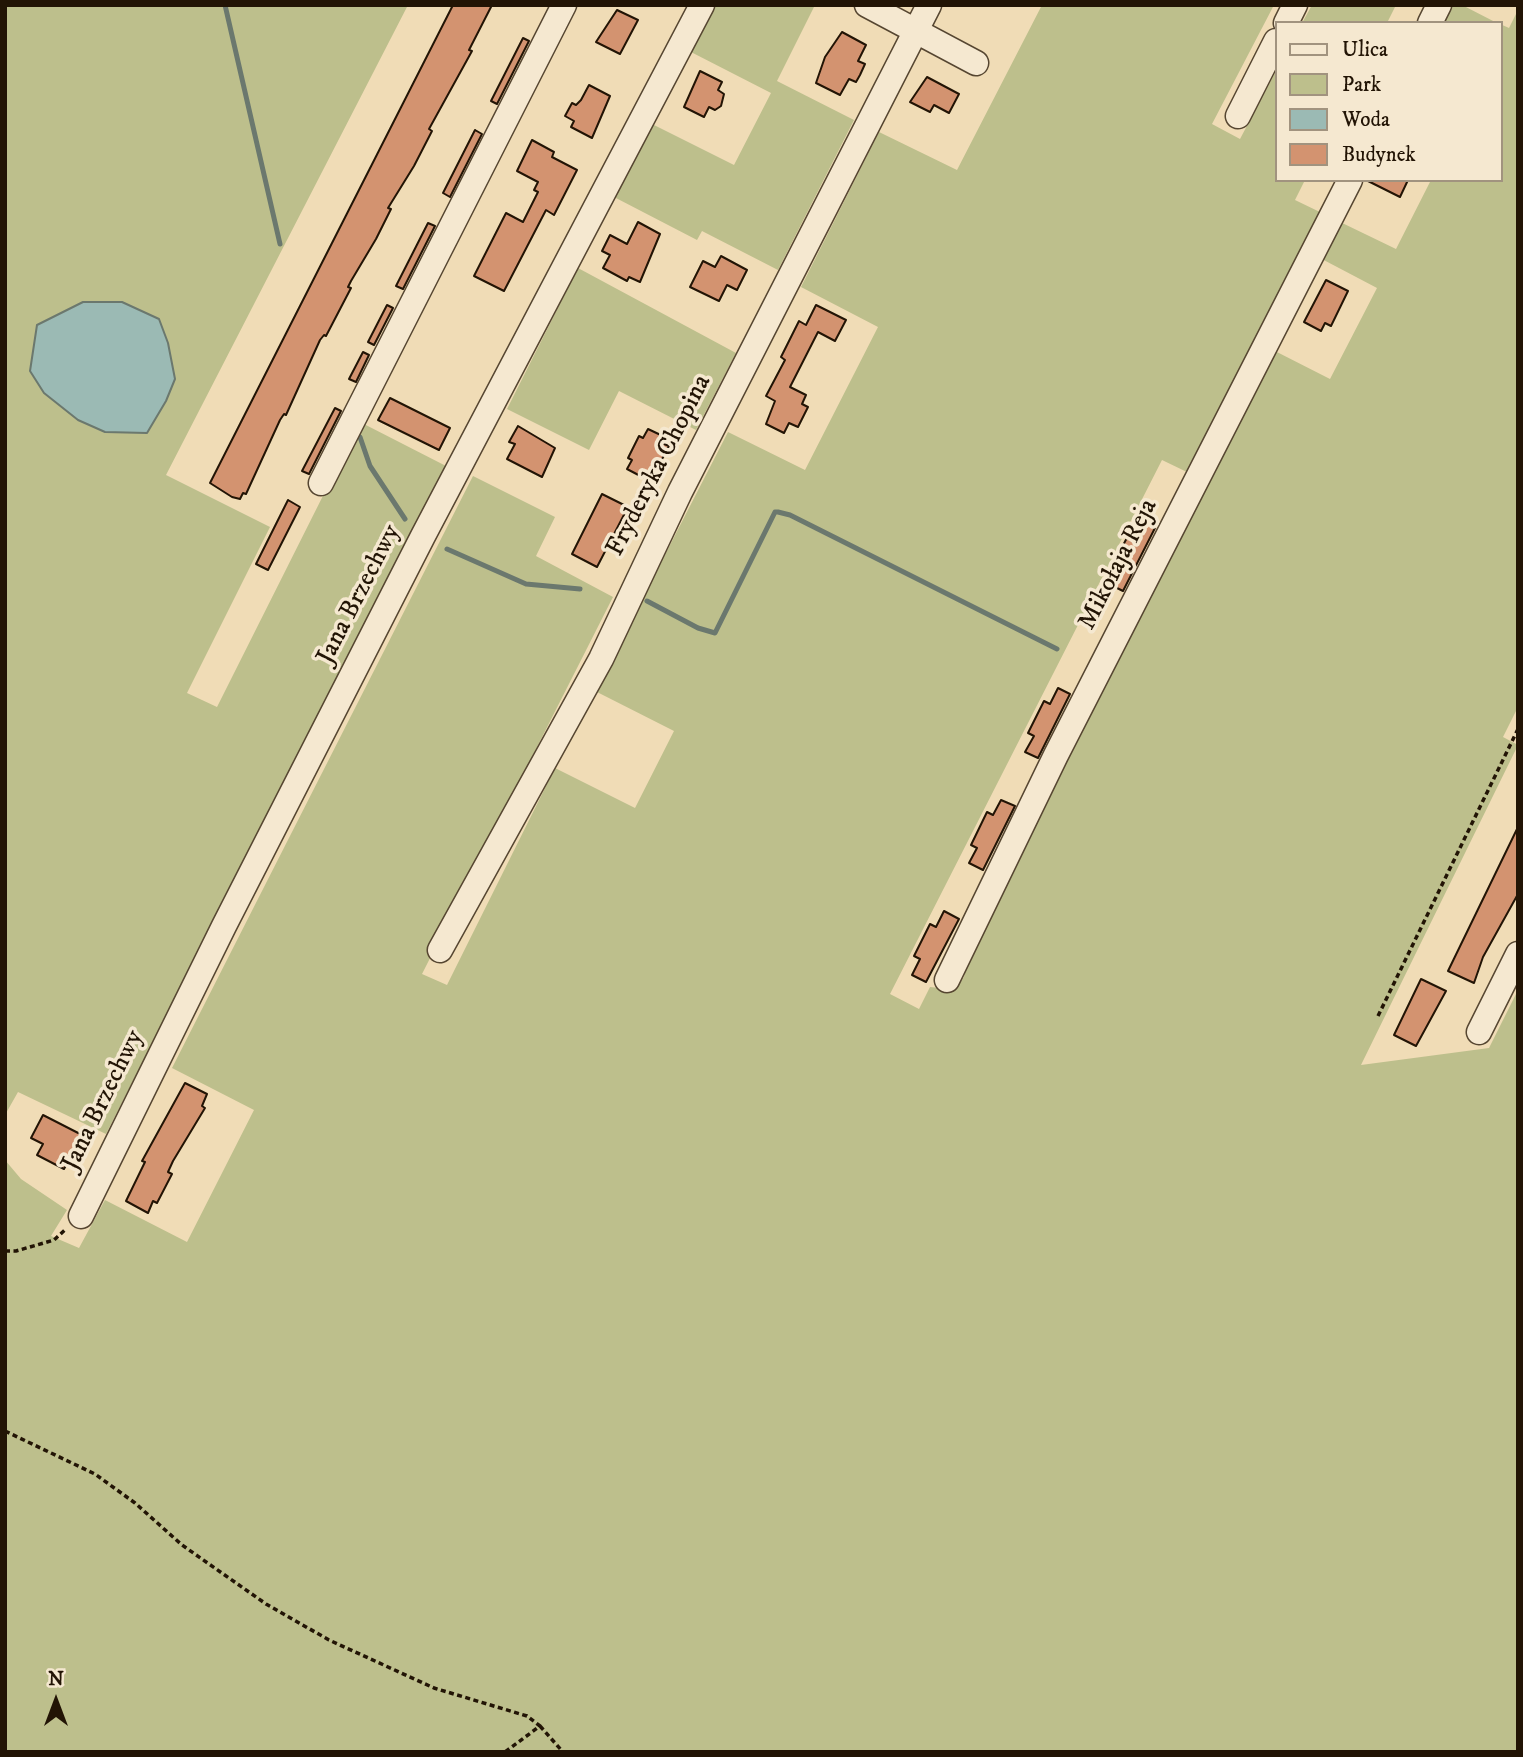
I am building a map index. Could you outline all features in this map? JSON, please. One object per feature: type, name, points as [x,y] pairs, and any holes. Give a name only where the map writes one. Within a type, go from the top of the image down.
[{"type":"street","points":[[321,482],[564,5]]},
{"type":"street","name":"Jana Brzechwy","points":[[81,1216],[224,926],[423,536],[702,5]]},
{"type":"street","points":[[867,5],[976,63]]},
{"type":"street","name":"Fryderyka Chopina","points":[[440,950],[601,659],[680,492],[929,5]]},
{"type":"street","points":[[1287,21],[1295,5]]},
{"type":"street","points":[[1431,21],[1439,5]]},
{"type":"street","points":[[1238,117],[1274,45]]},
{"type":"street","name":"Mikołaja Reja","points":[[947,980],[1055,755],[1349,182]]},
{"type":"street","points":[[1479,1032],[1518,954]]},
{"type":"path","points":[[1378,1016],[1518,729]]},
{"type":"path","points":[[5,1251],[16,1251],[54,1240],[81,1216]]},
{"type":"path","points":[[5,1431],[95,1474],[135,1503],[181,1545],[266,1604],[329,1640],[434,1688],[527,1716],[563,1752]]},
{"type":"path","points":[[505,1752],[540,1727]]},
{"type":"green space","points":[[5,5],[408,5],[166,475],[270,527],[187,693],[217,707],[360,422],[446,466],[106,1134],[18,1092],[5,1115]]},
{"type":"green space","points":[[713,5],[815,5],[777,81],[854,120],[778,270],[702,231],[697,240],[614,197],[652,124],[734,165],[771,93],[689,51]]},
{"type":"green space","points":[[1042,5],[1274,5],[1212,124],[1240,139],[1274,75],[1274,182],[1304,182],[1295,200],[1324,214],[1189,473],[1162,460],[890,994],[919,1009],[930,987],[949,989],[960,983],[964,977],[970,946],[1271,349],[1330,379],[1377,288],[1318,257],[1336,220],[1396,249],[1430,182],[1502,182],[1502,25],[1509,28],[1518,10],[1518,707],[1503,737],[1518,745],[1361,1065],[1489,1048],[1518,990],[1518,1752],[5,1752],[5,1160],[21,1179],[67,1210],[51,1236],[79,1248],[105,1200],[187,1242],[254,1110],[172,1068],[473,476],[555,517],[536,556],[613,597],[422,974],[447,985],[555,768],[635,808],[674,731],[595,691],[728,432],[805,470],[878,327],[801,287],[879,132],[957,170]]},
{"type":"green space","points":[[1312,5],[1396,5],[1388,21],[1303,21]]},
{"type":"green space","points":[[1446,5],[1462,5],[1493,21],[1438,21]]},
{"type":"green space","points":[[578,268],[736,353],[696,430],[619,391],[589,450],[507,409]]},
{"type":"water","points":[[83,302],[122,302],[159,319],[168,343],[175,379],[166,401],[147,433],[105,432],[78,420],[44,393],[30,371],[37,325]]},
{"type":"building","points":[[453,5],[492,5],[469,50],[472,51],[429,129],[432,131],[388,208],[391,209],[351,281],[348,287],[351,288],[326,336],[320,340],[246,494],[243,493],[240,499],[232,497],[210,483]]},
{"type":"building","points":[[617,10],[638,20],[620,54],[596,42]]},
{"type":"building","points":[[842,32],[866,45],[858,61],[865,64],[860,75],[856,82],[849,79],[840,95],[816,83],[825,57]]},
{"type":"building","points":[[523,38],[529,41],[497,104],[491,101]]},
{"type":"building","points":[[700,71],[722,82],[718,90],[724,94],[721,106],[715,110],[709,107],[704,117],[684,107]]},
{"type":"building","points":[[927,77],[959,94],[949,113],[934,105],[930,112],[910,102]]},
{"type":"building","points":[[589,85],[610,96],[592,138],[571,127],[574,121],[565,116],[572,103],[576,105],[581,100]]},
{"type":"building","points":[[475,130],[482,134],[450,197],[443,193]]},
{"type":"building","points":[[532,140],[554,152],[552,157],[577,170],[554,215],[546,210],[504,291],[474,276],[506,213],[523,222],[538,192],[534,190],[538,182],[517,171]]},
{"type":"building","points":[[1370,182],[1407,182],[1400,197]]},
{"type":"building","points":[[638,222],[660,234],[640,282],[629,277],[627,281],[603,268],[610,255],[602,251],[610,235],[627,244]]},
{"type":"building","points":[[428,223],[435,226],[403,289],[396,286]]},
{"type":"building","points":[[721,256],[747,270],[737,290],[727,285],[719,301],[690,287],[703,261],[715,267]]},
{"type":"building","points":[[1326,280],[1348,291],[1331,326],[1325,323],[1321,331],[1304,322]]},
{"type":"building","points":[[387,305],[393,308],[374,345],[368,342]]},
{"type":"building","points":[[816,305],[846,320],[835,341],[818,332],[790,387],[806,395],[802,404],[808,407],[798,427],[789,423],[784,433],[766,424],[775,401],[766,396],[785,360],[781,357],[799,321],[806,325]]},
{"type":"building","points":[[363,352],[369,355],[356,382],[349,379]]},
{"type":"building","points":[[390,398],[450,428],[439,450],[378,420]]},
{"type":"building","points":[[335,408],[341,411],[309,474],[302,471]]},
{"type":"building","points":[[518,426],[555,448],[542,477],[507,459],[515,444],[509,442]]},
{"type":"building","points":[[648,429],[667,438],[664,444],[669,446],[653,476],[649,474],[646,479],[627,469],[632,460],[628,458],[639,436],[643,438]]},
{"type":"building","points":[[602,494],[628,507],[597,567],[572,554]]},
{"type":"building","points":[[288,500],[300,507],[268,570],[256,564]]},
{"type":"building","points":[[1143,522],[1155,528],[1123,591],[1111,585],[1118,570],[1112,566],[1129,534],[1135,537]]},
{"type":"building","points":[[1058,688],[1070,694],[1038,758],[1025,752],[1034,736],[1028,733],[1044,701],[1050,704]]},
{"type":"building","points":[[1001,800],[1015,806],[983,870],[969,863],[977,848],[971,845],[987,812],[993,815]]},
{"type":"building","points":[[1518,827],[1518,894],[1483,957],[1474,983],[1448,971]]},
{"type":"building","points":[[944,911],[959,919],[926,982],[912,975],[920,959],[914,956],[930,924],[936,927]]},
{"type":"building","points":[[1421,979],[1446,991],[1416,1046],[1394,1035]]},
{"type":"building","points":[[185,1083],[207,1094],[202,1106],[205,1108],[173,1161],[168,1172],[172,1174],[157,1203],[153,1201],[148,1213],[126,1201],[145,1162],[142,1161]]},
{"type":"building","points":[[43,1115],[86,1137],[79,1150],[75,1148],[64,1169],[37,1155],[43,1144],[31,1138]]},
{"type":"waterway","points":[[225,5],[280,244]]},
{"type":"waterway","points":[[360,437],[370,466],[405,519]]},
{"type":"waterway","points":[[647,601],[698,628],[715,633],[775,512],[778,512],[790,515],[1057,649]]},
{"type":"waterway","points":[[447,549],[526,584],[580,589]]}]
